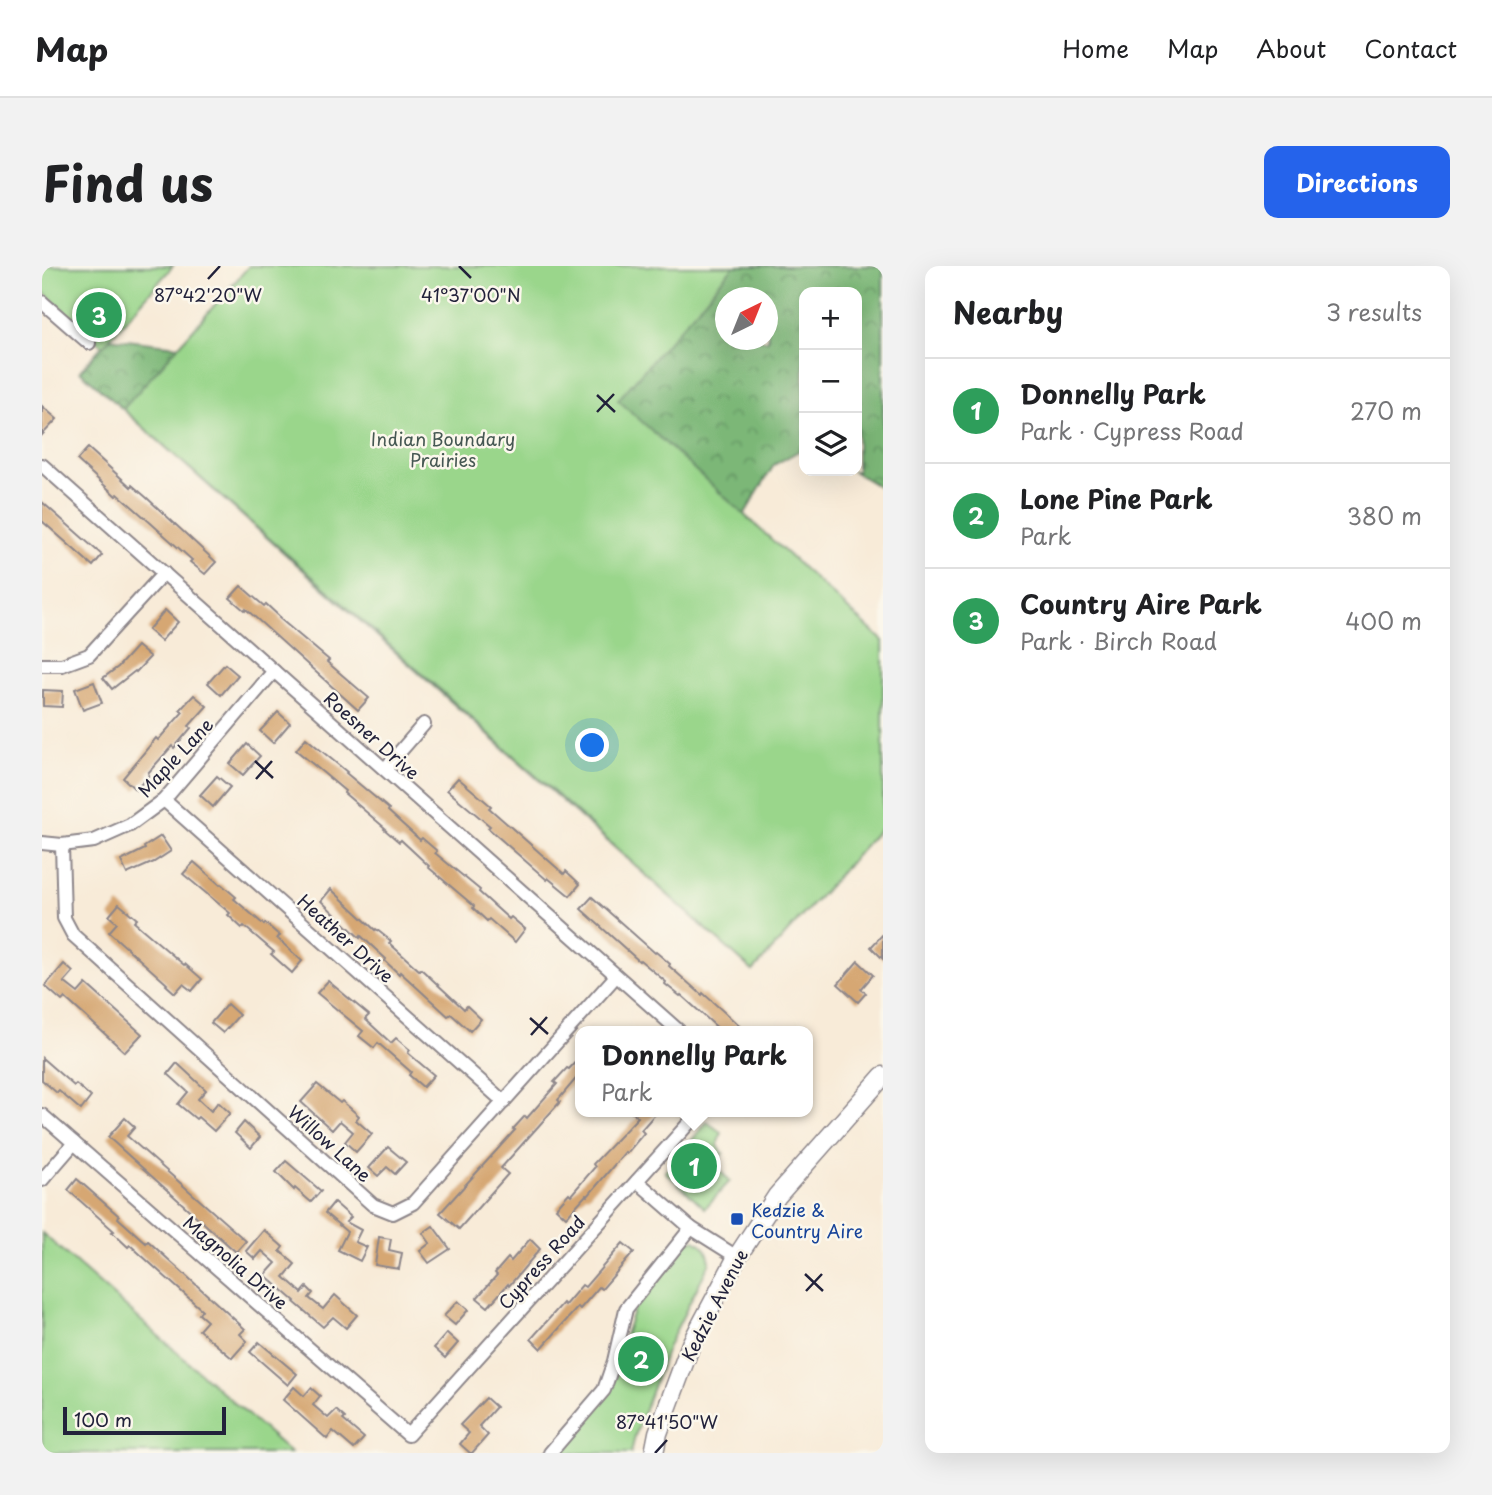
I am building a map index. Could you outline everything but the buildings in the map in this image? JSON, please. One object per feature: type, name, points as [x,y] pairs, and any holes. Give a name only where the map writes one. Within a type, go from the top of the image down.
[{"type":"main road","name":"Kedzie Avenue","points":[[654,1453],[658,1433],[691,1344],[737,1258],[777,1196],[880,1084]]},
{"type":"street","points":[[42,302],[89,343]]},
{"type":"street","name":"Roesner Drive","points":[[42,466],[673,1026]]},
{"type":"street","points":[[42,665],[62,665],[89,654],[163,573]]},
{"type":"street","name":"Maple Lane","points":[[42,843],[62,845],[94,841],[130,825],[164,800],[274,671]]},
{"type":"street","points":[[384,769],[424,723]]},
{"type":"street","name":"Heather Drive","points":[[164,800],[504,1102]]},
{"type":"street","name":"Willow Lane","points":[[62,845],[64,919],[72,935],[373,1205],[393,1213],[413,1203],[616,976]]},
{"type":"street","name":"Magnolia Drive","points":[[42,1115],[408,1435]]},
{"type":"street","name":"Cypress Road","points":[[408,1435],[695,1117]]},
{"type":"street","points":[[42,1180],[74,1143]]},
{"type":"street","points":[[637,1181],[691,1228],[737,1258]]},
{"type":"street","points":[[550,1453],[604,1390],[626,1309],[691,1228]]},
{"type":"green space","points":[[42,266],[173,266],[103,346],[42,291]]},
{"type":"green space","name":"Indian Boundary Prairies","points":[[249,266],[734,266],[618,400],[883,641],[883,825],[753,971],[123,409]]},
{"type":"green space","name":"Indian Boundary Prairies","points":[[697,266],[883,266],[883,489],[861,476],[862,287],[799,287],[799,451],[774,465],[744,515],[883,641],[883,825],[753,971],[80,371],[109,338],[178,346],[612,420],[607,373]]},
{"type":"green space","points":[[707,1122],[722,1133],[718,1143],[723,1153],[717,1162],[719,1170],[730,1181],[705,1208],[665,1172]]},
{"type":"green space","points":[[42,1233],[291,1453],[42,1453]]},
{"type":"green space","points":[[695,1240],[706,1249],[710,1262],[668,1346],[631,1453],[557,1453],[609,1391],[617,1372],[633,1311],[644,1290],[679,1247]]},
{"type":"place","name":"Country Aire Park","points":[[99,315]]},
{"type":"place","name":"Donnelly Park","points":[[694,1166]]},
{"type":"place","name":"Kedzie & Country Aire","points":[[737,1219]]},
{"type":"place","name":"Lone Pine Park","points":[[641,1359]]}]
